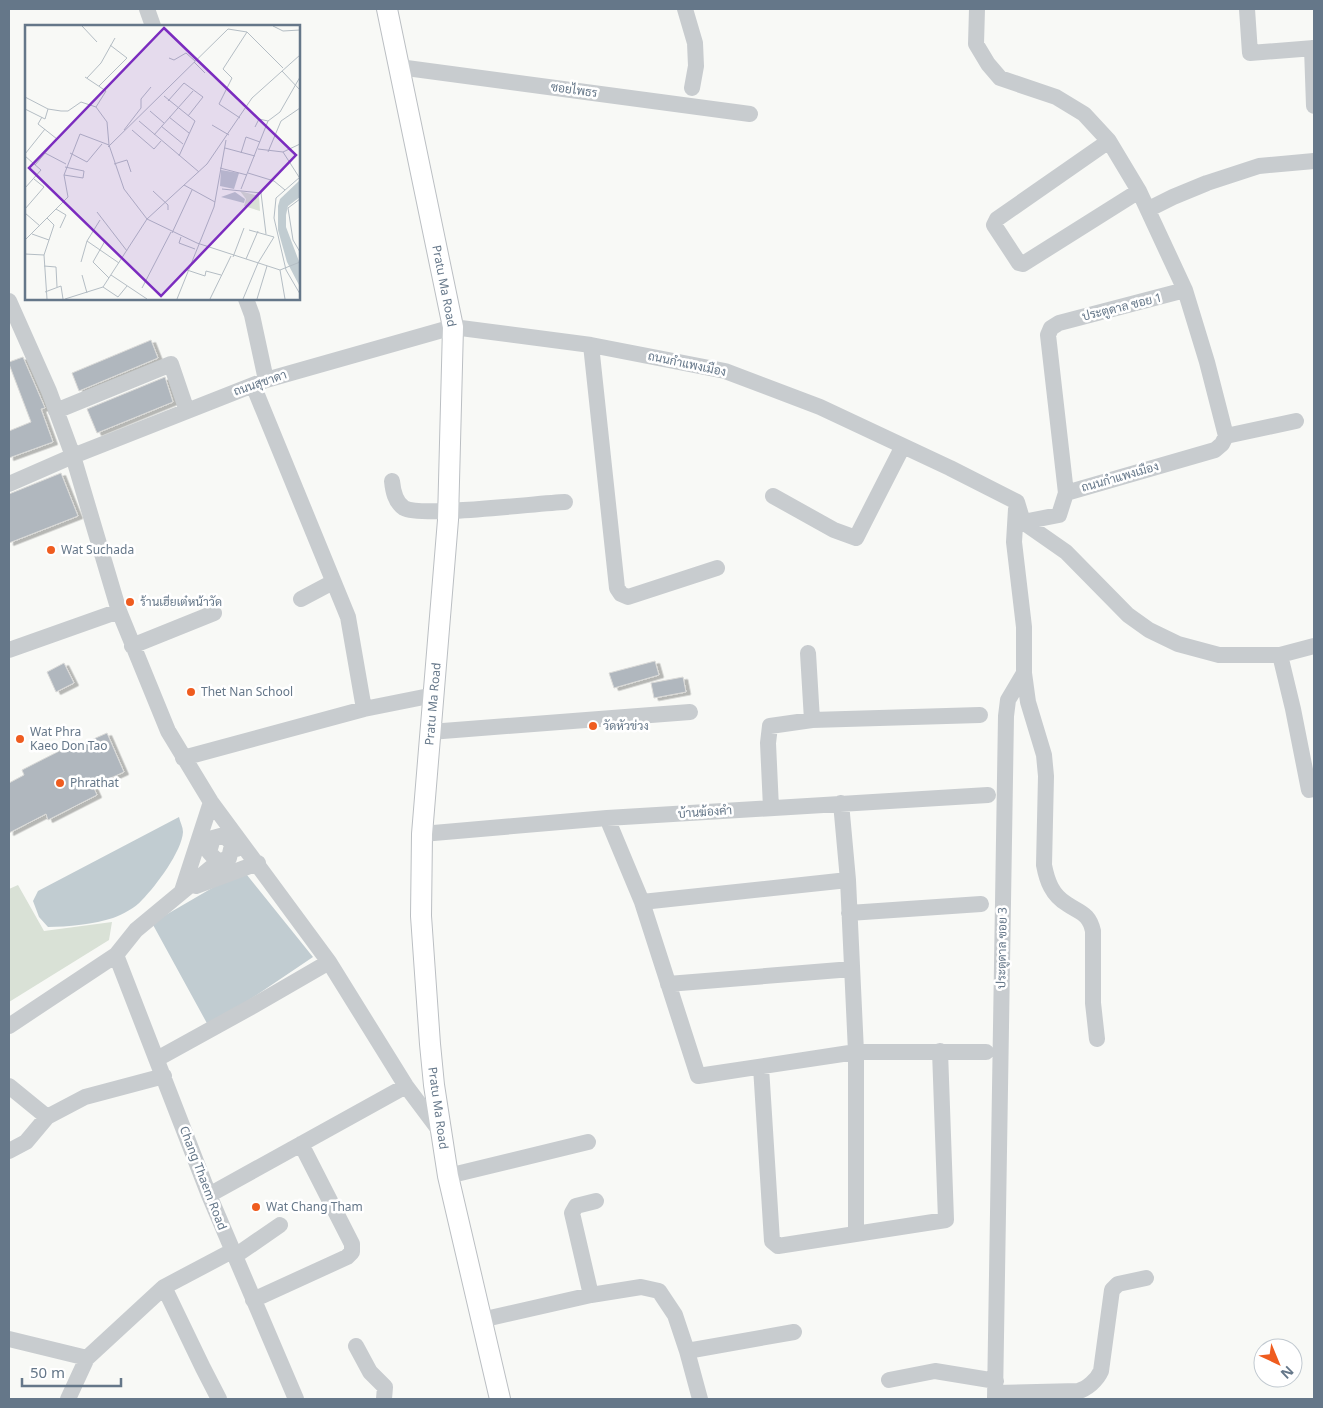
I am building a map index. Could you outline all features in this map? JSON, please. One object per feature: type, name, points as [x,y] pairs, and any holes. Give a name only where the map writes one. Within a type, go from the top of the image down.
[{"type":"main road","name":"Pratu Ma Road","points":[[387,9],[453,327],[448,511],[422,834],[421,925],[434,1085],[448,1176],[500,1399]]},
{"type":"street","points":[[146,9],[153,25]]},
{"type":"street","points":[[685,9],[696,43],[696,66],[692,88]]},
{"type":"street","points":[[977,9],[976,44],[988,64],[1000,78],[1056,97],[1084,114],[1109,141],[1140,191],[1185,290],[1207,362],[1226,436],[1296,420]]},
{"type":"street","points":[[1248,9],[1250,53],[1313,48],[1314,106]]},
{"type":"street","name":"ซอยไพธร","points":[[399,67],[750,114]]},
{"type":"street","points":[[1109,141],[997,220],[994,225],[1019,263],[1023,264],[1140,191]]},
{"type":"street","points":[[1149,208],[1207,183],[1259,166],[1314,161]]},
{"type":"street","name":"ประตูดาล ซอย 1","points":[[1066,493],[1048,335],[1051,328],[1059,323],[1185,290]]},
{"type":"street","points":[[246,300],[252,315],[259,382],[333,582],[348,617],[364,708]]},
{"type":"street","points":[[9,301],[73,456],[119,611],[168,732],[211,802],[258,863],[329,962],[406,1086],[442,1134]]},
{"type":"street","name":"ถนนกำแพงเมือง","points":[[453,327],[591,345],[725,371],[820,407],[1016,502]]},
{"type":"street","name":"ถนนสุชาดา","points":[[9,484],[73,456],[259,382],[453,327]]},
{"type":"street","points":[[591,345],[617,588],[621,594],[628,597],[717,568]]},
{"type":"street","points":[[56,411],[172,364],[187,411]]},
{"type":"street","name":"ถนนกำแพงเมือง","points":[[1023,522],[1059,515],[1066,493],[1215,450],[1222,444],[1226,436]]},
{"type":"street","points":[[773,496],[834,530],[856,538],[903,446]]},
{"type":"street","points":[[392,481],[394,493],[404,507],[415,511],[448,511],[565,502]]},
{"type":"street","points":[[1016,502],[1023,522],[1066,552],[1128,615],[1149,630],[1178,644],[1219,655],[1280,656],[1314,646]]},
{"type":"street","points":[[1016,502],[1014,542],[1024,627],[1024,673],[1028,702],[1044,754],[1046,776],[1044,865],[1046,877],[1055,893],[1065,903],[1086,916],[1092,924],[1093,1003],[1097,1039]]},
{"type":"street","points":[[301,600],[333,582]]},
{"type":"street","points":[[9,650],[119,611]]},
{"type":"street","points":[[132,646],[214,613]]},
{"type":"street","points":[[808,653],[812,720]]},
{"type":"street","points":[[1280,656],[1309,790],[1314,789]]},
{"type":"street","name":"ประตูดาล ซอย 3","points":[[996,1391],[1006,716],[1008,700],[1024,673]]},
{"type":"street","points":[[184,758],[364,708],[434,695]]},
{"type":"street","points":[[430,732],[690,712]]},
{"type":"street","points":[[771,808],[770,726],[812,720],[980,715]]},
{"type":"street","name":"บ้านฆ้องคำ","points":[[422,834],[607,818],[988,795]]},
{"type":"street","points":[[211,802],[221,848]]},
{"type":"street","points":[[182,891],[211,802]]},
{"type":"street","points":[[841,803],[848,880],[856,1052],[856,1227]]},
{"type":"street","points":[[607,818],[642,902],[698,1076],[856,1052],[986,1052]]},
{"type":"street","points":[[221,848],[258,863]]},
{"type":"street","points":[[9,1026],[116,954],[136,930],[182,891],[221,848]]},
{"type":"street","points":[[182,891],[258,863]]},
{"type":"street","points":[[642,902],[848,880]]},
{"type":"street","points":[[849,913],[981,904]]},
{"type":"street","name":"Chang Thaem Road","points":[[116,954],[209,1195],[296,1399]]},
{"type":"street","points":[[157,1059],[329,962]]},
{"type":"street","points":[[668,984],[852,969]]},
{"type":"street","points":[[761,1067],[772,1241],[778,1246],[946,1220],[940,1051]]},
{"type":"street","points":[[9,1151],[26,1142],[47,1117],[85,1097],[164,1076]]},
{"type":"street","points":[[9,1086],[47,1117]]},
{"type":"street","points":[[209,1195],[406,1086]]},
{"type":"street","points":[[448,1176],[588,1142]]},
{"type":"street","points":[[253,1300],[347,1257],[352,1252],[352,1244],[301,1144]]},
{"type":"street","points":[[591,1295],[572,1213],[576,1206],[596,1201]]},
{"type":"street","points":[[68,1399],[87,1358],[164,1287],[233,1253],[280,1225]]},
{"type":"street","points":[[889,1380],[935,1371],[996,1391],[1078,1391],[1086,1388],[1097,1379],[1101,1371],[1112,1290],[1118,1284],[1146,1278]]},
{"type":"street","points":[[164,1287],[219,1399]]},
{"type":"street","points":[[481,1320],[591,1295],[641,1287],[659,1292],[675,1315],[700,1399]]},
{"type":"street","points":[[687,1351],[794,1332]]},
{"type":"street","points":[[9,1339],[87,1358]]},
{"type":"street","points":[[356,1346],[370,1372],[385,1387],[384,1399]]},
{"type":"shaded area","points":[[179,817],[183,828],[182,840],[173,858],[154,886],[139,903],[125,913],[106,920],[72,926],[48,927],[39,917],[33,901],[38,891]]},
{"type":"shaded area","points":[[243,870],[313,957],[209,1027],[152,923]]},
{"type":"shaded area","points":[[18,885],[44,931],[112,922],[109,940],[9,1002],[9,889]]},
{"type":"building","points":[[151,340],[158,358],[79,391],[72,373]]},
{"type":"building","points":[[23,357],[45,408],[41,409],[53,442],[9,458],[9,431],[31,422],[9,364],[9,362]]},
{"type":"building","points":[[165,377],[173,402],[97,433],[87,409]]},
{"type":"building","points":[[61,473],[78,516],[9,543],[9,494]]},
{"type":"building","points":[[655,661],[659,675],[614,688],[609,673]]},
{"type":"building","points":[[64,663],[74,683],[56,692],[47,672]]},
{"type":"building","points":[[683,677],[686,692],[654,698],[651,683]]},
{"type":"building","points":[[107,733],[124,772],[93,786],[97,795],[48,820],[46,814],[9,833],[9,783],[24,775],[22,770],[71,745],[73,748]]},
{"type":"place","name":"Wat Suchada","points":[[51,550]]},
{"type":"place","name":"ร้านเฮียเต๋หน้าวัด","points":[[130,602]]},
{"type":"place","name":"Thet Nan School","points":[[191,692]]},
{"type":"place","name":"วัดหัวข่วง","points":[[593,726]]},
{"type":"place","name":"Wat Phra Kaeo Don Tao","points":[[20,739]]},
{"type":"place","name":"Phrathat","points":[[60,783]]},
{"type":"place","name":"Wat Chang Tham","points":[[256,1207]]}]
